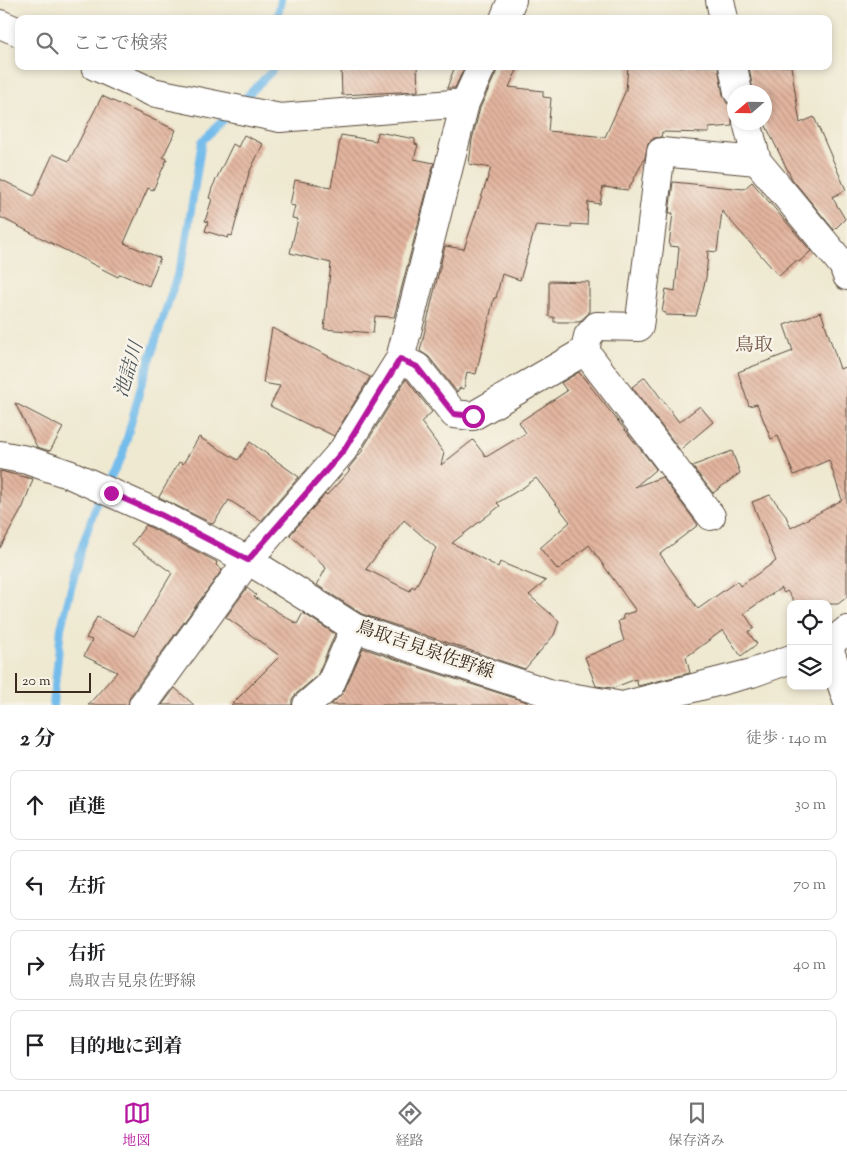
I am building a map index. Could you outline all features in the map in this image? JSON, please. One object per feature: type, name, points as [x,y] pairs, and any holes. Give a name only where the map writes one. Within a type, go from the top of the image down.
[{"type":"street","points":[[506,15],[512,0]]},
{"type":"street","points":[[720,0],[723,15]]},
{"type":"street","points":[[0,24],[15,30]]},
{"type":"street","points":[[104,70],[152,92],[280,118],[465,102]]},
{"type":"street","points":[[143,705],[248,560],[344,450],[400,359],[465,102],[480,70]]},
{"type":"street","points":[[734,70],[737,85]]},
{"type":"street","points":[[749,130],[758,161],[843,265],[847,276]]},
{"type":"street","points":[[400,359],[417,367],[454,414],[473,416],[585,351],[588,336],[597,326],[639,327],[661,152],[758,161]]},
{"type":"street","points":[[585,351],[711,516]]},
{"type":"street","name":"鳥取吉見泉佐野線","points":[[0,455],[27,460],[71,475],[161,515],[248,560],[355,628],[432,656],[552,694],[617,705]]},
{"type":"street","points":[[307,705],[330,685],[355,628]]},
{"type":"street","points":[[832,642],[847,630]]},
{"type":"street","points":[[832,657],[847,700]]},
{"type":"street","points":[[626,705],[752,673],[787,660]]},
{"type":"building","points":[[341,70],[417,70],[418,91],[342,95]]},
{"type":"building","points":[[454,70],[463,70],[455,88],[447,88]]},
{"type":"building","points":[[496,70],[517,70],[509,87],[543,91],[543,97],[551,98],[548,131],[605,137],[626,90],[628,70],[719,70],[723,95],[727,103],[727,126],[709,128],[709,133],[662,132],[661,137],[654,138],[648,143],[645,158],[628,190],[603,187],[600,204],[588,202],[587,225],[571,224],[571,228],[536,225],[520,280],[502,274],[496,298],[494,298],[476,374],[467,372],[464,389],[460,388],[457,392],[429,357],[420,351],[445,246],[464,249],[491,168],[469,164],[472,140],[480,108]]},
{"type":"building","points":[[750,70],[792,70],[800,123],[814,117],[846,190],[832,197],[845,219],[834,230],[792,179],[768,130],[772,130],[772,85],[752,85]]},
{"type":"building","points":[[102,96],[176,130],[163,157],[167,159],[153,190],[148,188],[124,243],[160,258],[149,286],[120,274],[118,277],[0,217],[0,179],[34,196],[53,154],[69,161]]},
{"type":"building","points":[[378,132],[415,139],[415,144],[418,145],[414,159],[434,163],[394,317],[375,316],[373,333],[324,329],[331,263],[290,253],[298,219],[292,218],[295,206],[290,205],[295,180],[331,187],[341,135],[376,141]]},
{"type":"building","points":[[244,135],[263,144],[249,173],[232,236],[229,235],[228,238],[205,231],[208,222],[205,221],[212,199],[209,198],[212,188],[233,144],[238,147]]},
{"type":"building","points":[[673,182],[744,189],[752,182],[811,251],[799,262],[797,260],[779,276],[722,211],[717,252],[708,251],[706,278],[696,316],[665,315],[666,313],[662,312],[666,289],[675,291],[679,247],[669,246],[673,213],[669,213]]},
{"type":"building","points":[[549,281],[589,282],[589,313],[579,322],[554,322],[554,317],[549,317]]},
{"type":"building","points":[[821,312],[840,369],[847,366],[847,597],[838,604],[832,604],[832,600],[793,600],[787,591],[784,593],[781,588],[744,613],[754,628],[748,632],[757,644],[741,656],[723,630],[686,657],[690,673],[638,686],[636,679],[613,688],[596,686],[585,657],[624,641],[618,621],[623,619],[623,615],[636,611],[589,545],[558,570],[540,548],[570,522],[536,478],[497,503],[500,506],[452,543],[498,567],[500,562],[546,581],[529,595],[559,621],[554,635],[525,669],[362,614],[317,585],[326,568],[290,535],[325,494],[327,495],[350,470],[348,469],[363,450],[406,379],[432,412],[421,422],[444,453],[441,465],[473,440],[486,457],[526,433],[519,422],[567,391],[561,383],[579,372],[656,469],[635,487],[662,477],[698,525],[660,554],[698,609],[737,581],[740,586],[776,561],[752,502],[770,495],[785,514],[791,528],[842,500],[829,460],[794,475],[778,436],[771,439],[757,404],[749,406],[738,372],[793,351],[784,325]],"holes":[[[404,520],[436,548],[415,588],[412,586],[410,591],[366,569]]]},
{"type":"building","points":[[272,328],[370,377],[334,436],[270,406],[280,386],[263,383]]},
{"type":"building","points":[[645,377],[679,422],[700,406],[713,422],[680,450],[632,387]]},
{"type":"building","points":[[15,403],[63,428],[50,451],[37,447]]},
{"type":"building","points":[[199,437],[238,460],[250,442],[299,477],[261,521],[229,500],[213,524],[159,497],[179,462],[183,464]]},
{"type":"building","points":[[732,451],[740,473],[713,493],[692,466]]},
{"type":"building","points":[[0,471],[33,479],[23,507],[0,548]]},
{"type":"building","points":[[146,525],[217,562],[216,565],[222,570],[130,696],[128,705],[88,705],[117,672],[84,656],[92,640],[86,638],[97,617],[134,636],[172,573],[132,544]]},
{"type":"building","points":[[247,588],[256,595],[254,597],[297,624],[303,613],[335,634],[317,676],[296,694],[292,699],[292,705],[231,705],[280,656],[226,617]]},
{"type":"building","points":[[363,648],[527,702],[526,705],[331,705],[344,691]]},
{"type":"building","points":[[175,688],[194,705],[162,705]]},
{"type":"waterway","name":"池詰川","points":[[278,15],[281,0]]},
{"type":"waterway","name":"池詰川","points":[[240,103],[272,70]]},
{"type":"waterway","name":"池詰川","points":[[53,705],[61,628],[81,549],[97,503],[122,457],[141,386],[184,254],[202,141],[230,113]]},
{"type":"district","name":"鳥取","points":[[754,346]]},
{"type":"route","points":[[111,493],[161,515],[248,560],[344,450],[400,359],[417,367],[454,414],[473,416]]}]
